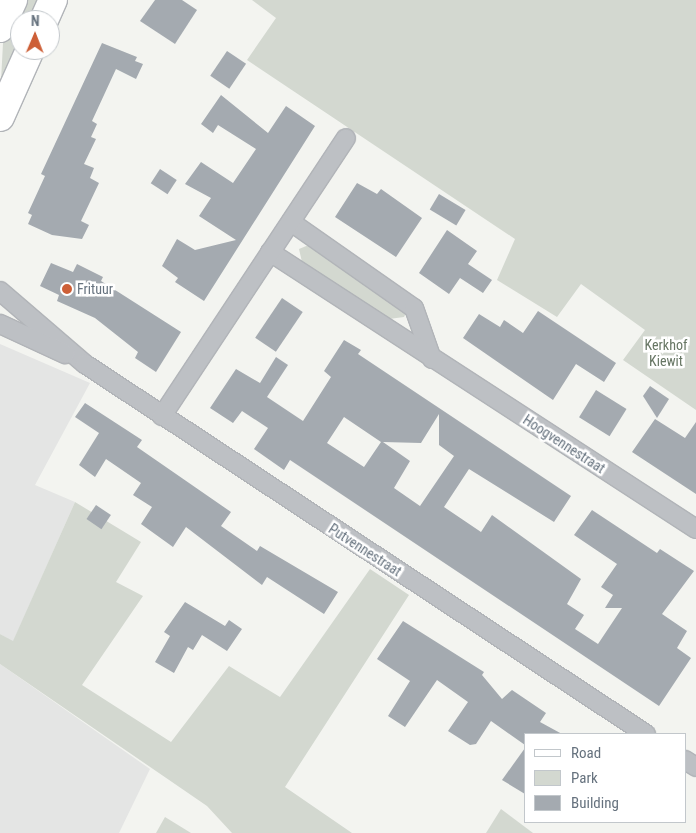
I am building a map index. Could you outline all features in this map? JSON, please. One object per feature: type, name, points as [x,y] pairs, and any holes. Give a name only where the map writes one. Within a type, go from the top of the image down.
[{"type":"main road","points":[[0,28],[13,0]]},
{"type":"main road","points":[[0,117],[26,60]]},
{"type":"street","points":[[162,416],[346,138]]},
{"type":"street","points":[[291,222],[414,308],[432,359]]},
{"type":"street","name":"Hoogvennestraat","points":[[270,252],[432,359],[696,528]]},
{"type":"street","name":"Putvennestraat","points":[[0,291],[85,364],[644,733]]},
{"type":"street","name":"Putvennestraat","points":[[0,324],[85,364]]},
{"type":"shaded area","points":[[0,344],[90,383],[35,485],[75,502],[13,642],[0,634]]},
{"type":"shaded area","points":[[0,664],[150,769],[119,833],[0,833]]},
{"type":"green space","points":[[23,0],[45,0],[40,10],[18,10]]},
{"type":"green space","name":"Kerkhof Kiewit","points":[[252,0],[696,0],[696,410],[623,360],[645,330],[581,284],[557,317],[497,280],[515,239],[247,60],[276,18]]},
{"type":"green space","points":[[10,28],[10,60],[16,60],[0,100],[3,43]]},
{"type":"green space","points":[[311,244],[407,311],[404,317],[389,319],[302,262],[299,249]]},
{"type":"green space","points":[[75,502],[141,542],[116,582],[143,596],[82,685],[171,742],[229,666],[280,697],[370,569],[409,595],[285,787],[352,833],[232,833],[207,806],[0,664],[0,634],[13,641]]},
{"type":"green space","points":[[501,809],[533,833],[486,833]]},
{"type":"green space","points":[[165,817],[191,833],[156,833]]},
{"type":"building","points":[[155,0],[182,0],[197,10],[175,44],[140,21]]},
{"type":"building","points":[[102,43],[137,57],[135,61],[143,64],[136,79],[116,69],[92,121],[97,124],[91,137],[96,139],[84,164],[94,168],[90,178],[99,183],[81,221],[89,225],[82,239],[52,235],[28,224],[32,215],[28,213],[45,176],[41,174]]},
{"type":"building","points":[[227,51],[246,64],[229,89],[210,76]]},
{"type":"building","points":[[221,95],[268,133],[286,106],[315,126],[204,301],[175,282],[178,278],[162,266],[177,239],[195,250],[236,240],[199,216],[211,198],[185,184],[201,162],[233,183],[256,149],[218,125],[213,133],[201,124]]},
{"type":"building","points":[[160,169],[177,180],[168,194],[151,183]]},
{"type":"building","points":[[357,183],[377,194],[381,189],[422,218],[396,257],[335,217]]},
{"type":"building","points":[[439,194],[466,210],[456,225],[430,209]]},
{"type":"building","points":[[447,230],[477,251],[468,264],[492,280],[483,293],[460,278],[449,294],[419,273]]},
{"type":"building","points":[[51,263],[73,272],[77,264],[103,277],[101,281],[181,332],[156,372],[135,358],[138,352],[95,318],[57,301],[59,295],[40,286]]},
{"type":"building","points":[[282,298],[303,312],[276,352],[255,338]]},
{"type":"building","points":[[538,311],[616,363],[604,382],[576,364],[553,400],[463,338],[479,314],[500,327],[504,320],[523,333]]},
{"type":"building","points":[[344,340],[361,350],[358,354],[571,496],[554,522],[469,469],[444,507],[481,532],[492,515],[581,579],[567,604],[584,615],[575,629],[598,644],[622,608],[605,608],[613,595],[601,587],[617,564],[574,535],[592,510],[657,553],[660,549],[694,571],[662,614],[687,631],[677,648],[691,658],[659,706],[290,460],[284,470],[254,449],[268,428],[242,411],[233,423],[210,408],[236,369],[260,383],[276,357],[288,365],[267,397],[303,421],[331,377],[324,371]],"holes":[[[439,414],[439,445],[454,456],[420,506],[394,488],[410,461],[383,442],[421,443]],[[344,417],[381,442],[364,467],[327,443]]]},
{"type":"building","points":[[650,386],[669,399],[657,418],[643,396]]},
{"type":"building","points":[[596,390],[627,409],[610,436],[579,417]]},
{"type":"building","points":[[85,403],[142,440],[137,447],[231,512],[221,526],[257,551],[260,546],[338,592],[324,614],[267,577],[262,585],[186,527],[173,547],[141,524],[152,507],[133,495],[141,483],[106,459],[95,477],[79,465],[99,433],[75,417]]},
{"type":"building","points":[[655,419],[685,438],[696,422],[696,494],[632,452]]},
{"type":"building","points":[[96,505],[111,515],[101,529],[86,519]]},
{"type":"building","points":[[185,602],[225,626],[229,620],[242,629],[227,651],[202,635],[193,650],[188,647],[174,673],[155,662],[170,636],[164,632]]},
{"type":"building","points":[[403,621],[484,672],[482,675],[502,699],[512,690],[546,713],[540,722],[560,733],[524,733],[524,744],[491,721],[476,744],[470,745],[448,731],[468,702],[437,680],[405,727],[388,716],[410,681],[377,659]]},
{"type":"building","points":[[524,749],[524,793],[502,780]]},
{"type":"place","name":"Frituur","points":[[67,289]]}]
